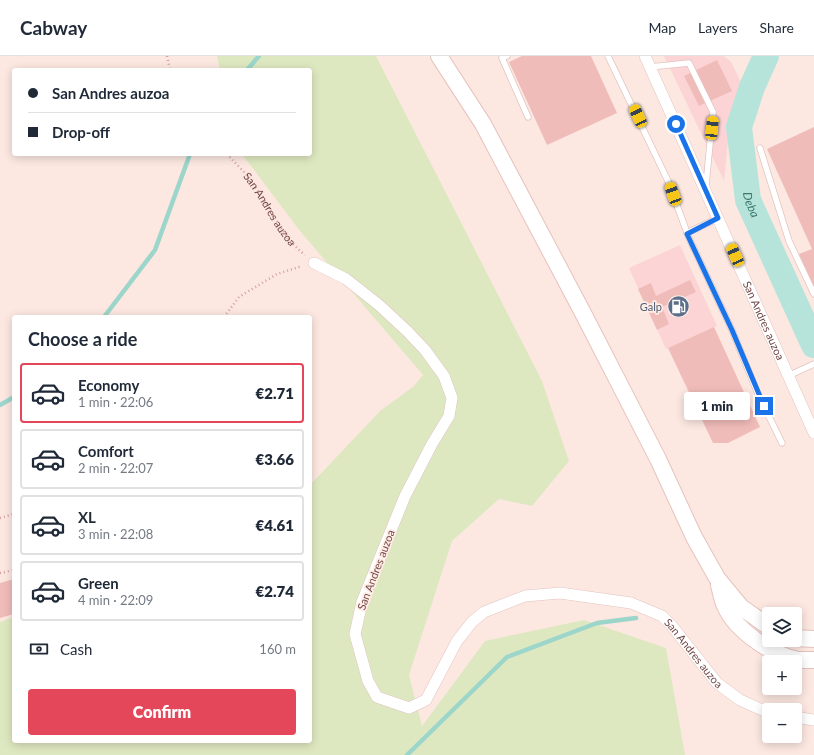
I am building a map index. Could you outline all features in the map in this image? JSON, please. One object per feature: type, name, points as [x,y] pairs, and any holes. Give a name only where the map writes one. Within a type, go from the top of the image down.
[{"type":"main road","points":[[439,56],[483,124],[581,308],[658,459],[694,537],[717,578],[741,607],[762,622]]},
{"type":"main road","points":[[717,578],[726,607],[740,627],[755,640],[781,654],[798,660],[814,660]]},
{"type":"main road","points":[[802,638],[814,639]]},
{"type":"street","name":"San Andres auzoa","points":[[647,59],[814,433]]},
{"type":"street","name":"San Andres auzoa","points":[[314,263],[346,279],[378,304],[407,331],[444,376],[452,398],[449,416],[432,444],[405,496],[362,602],[354,634],[368,681],[377,697],[410,708],[426,700],[457,642],[472,622],[484,612],[525,596],[560,593],[631,603],[662,616],[672,626],[717,683],[740,700],[762,710]]},
{"type":"street","points":[[802,718],[814,720]]},
{"type":"lane","points":[[507,56],[502,58],[528,117]]},
{"type":"lane","points":[[608,56],[668,181],[687,234],[732,330],[758,394],[782,443]]},
{"type":"lane","points":[[647,59],[689,62],[713,112],[705,190]]},
{"type":"lane","points":[[760,148],[789,240],[814,294]]},
{"type":"lane","points":[[687,234],[718,218]]},
{"type":"lane","points":[[789,375],[814,364]]},
{"type":"path","points":[[167,56],[170,68]]},
{"type":"path","name":"San Andres auzoa","points":[[229,156],[251,180],[294,246],[314,263]]},
{"type":"path","points":[[226,315],[239,297],[277,274],[314,263]]},
{"type":"path","points":[[0,518],[12,515]]},
{"type":"path","points":[[0,573],[12,570]]},
{"type":"shaded area","points":[[664,56],[724,56],[731,62],[744,88],[734,100],[724,181]]},
{"type":"shaded area","name":"Galp","points":[[680,245],[717,326],[666,349],[629,268]]},
{"type":"green space","points":[[217,56],[376,56],[542,381],[569,461],[532,506],[499,499],[452,541],[409,675],[422,726],[485,641],[584,620],[666,648],[685,755],[0,755],[0,622],[12,618],[12,743],[312,743],[312,483],[380,411],[414,386],[423,375],[300,231],[244,156],[312,156],[312,68],[220,68]]},
{"type":"building","points":[[522,56],[591,56],[617,113],[547,145],[509,62]]},
{"type":"building","points":[[717,60],[732,91],[699,106],[684,76]]},
{"type":"building","points":[[814,127],[814,287],[799,254],[812,249],[767,149]]},
{"type":"building","points":[[690,280],[696,292],[662,307],[669,324],[657,330],[638,289],[651,283],[656,296]]},
{"type":"building","points":[[714,327],[760,427],[728,443],[713,443],[668,348]]},
{"type":"building","points":[[12,580],[12,615],[0,618],[0,583]]},
{"type":"waterway","points":[[249,68],[259,56]]},
{"type":"waterway","name":"Deba","points":[[766,56],[752,87],[739,127],[748,200],[814,345]]},
{"type":"waterway","points":[[106,315],[155,250],[189,156]]},
{"type":"waterway","points":[[0,405],[12,398]]},
{"type":"waterway","points":[[407,755],[507,657],[597,623],[636,618]]},
{"type":"place","name":"Galp","points":[[678,307]]},
{"type":"route","points":[[676,124],[718,218],[687,234],[732,330],[764,406]]}]
